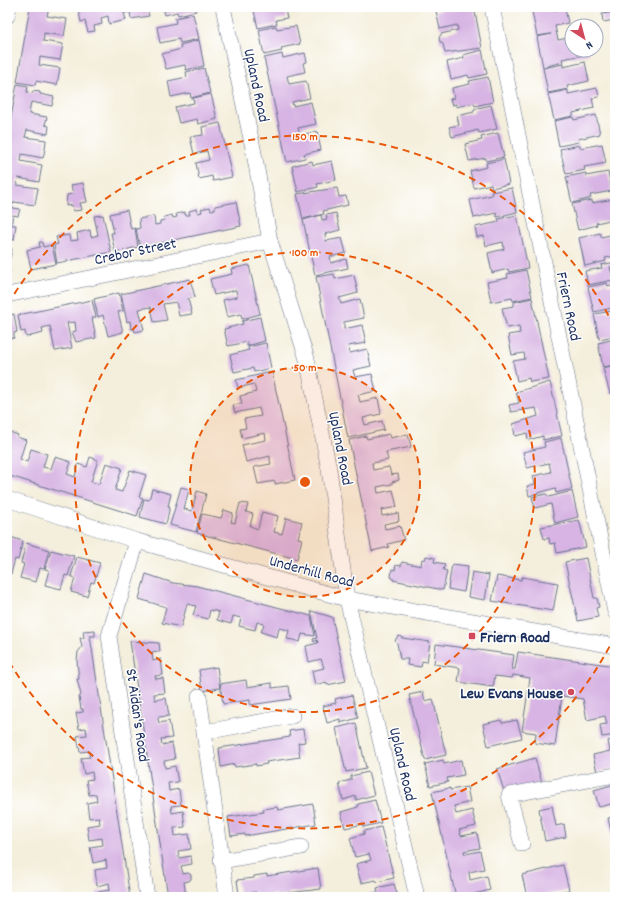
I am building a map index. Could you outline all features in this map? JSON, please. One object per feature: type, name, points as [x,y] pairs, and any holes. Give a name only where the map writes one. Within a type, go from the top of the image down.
[{"type":"street","points":[[7,16],[9,7]]},
{"type":"street","name":"Upland Road","points":[[223,7],[253,148],[270,241],[308,366],[329,469],[347,598],[417,897]]},
{"type":"street","name":"Friern Road","points":[[492,7],[615,612]]},
{"type":"street","name":"Crebor Street","points":[[7,295],[270,241]]},
{"type":"street","name":"Underhill Road","points":[[7,499],[137,541],[347,598],[615,646]]},
{"type":"street","name":"St Aidan's Road","points":[[137,541],[109,636],[147,897]]},
{"type":"street","points":[[199,696],[227,897]]},
{"type":"street","points":[[205,732],[292,716]]},
{"type":"street","points":[[522,844],[509,795],[615,775]]},
{"type":"street","points":[[221,861],[301,847]]},
{"type":"building","points":[[30,7],[49,7],[47,16],[67,19],[64,36],[44,33],[43,41],[63,44],[60,60],[40,57],[39,65],[60,68],[57,85],[36,81],[35,85],[17,82]]},
{"type":"building","points":[[78,7],[151,8],[147,8],[149,16],[131,19],[130,12],[124,13],[126,20],[109,24],[108,16],[101,18],[102,24],[94,26],[95,31],[88,32],[85,21],[81,22]]},
{"type":"building","points":[[163,7],[195,7],[196,11],[178,15],[177,12],[165,15]]},
{"type":"building","points":[[253,7],[280,7],[281,10],[285,10],[287,18],[276,20],[277,24],[258,28]]},
{"type":"building","points":[[454,7],[474,7],[482,48],[445,53],[443,44],[440,42],[439,38],[441,34],[458,30],[457,25],[440,29],[436,11]]},
{"type":"building","points":[[531,7],[551,7],[552,11],[565,8],[567,18],[564,18],[564,24],[555,26],[558,40],[564,39],[564,58],[567,58],[562,59],[563,62],[543,67],[537,37],[551,34],[537,36]]},
{"type":"building","points":[[615,12],[615,20],[604,22],[602,14]]},
{"type":"building","points":[[193,14],[199,39],[180,43],[179,39],[160,43],[157,27],[176,23],[175,18]]},
{"type":"building","points":[[276,26],[277,29],[296,26],[300,44],[281,48],[282,51],[264,55],[259,30]]},
{"type":"building","points":[[199,40],[204,66],[186,70],[185,65],[166,69],[162,54],[181,49],[180,45]]},
{"type":"building","points":[[482,50],[487,74],[469,78],[468,75],[451,79],[447,62],[464,58],[463,55]]},
{"type":"building","points":[[305,53],[307,62],[303,63],[305,72],[287,76],[289,84],[306,81],[310,98],[292,102],[293,106],[311,102],[316,124],[298,128],[300,135],[317,131],[321,150],[304,154],[305,158],[287,162],[264,58],[282,54],[283,58]]},
{"type":"building","points":[[585,62],[589,81],[567,86],[568,89],[548,93],[543,68],[563,64],[563,67]]},
{"type":"building","points":[[204,68],[210,93],[191,98],[190,93],[171,97],[168,81],[187,77],[186,72]]},
{"type":"building","points":[[488,77],[493,102],[475,106],[474,103],[456,107],[456,104],[452,105],[450,99],[454,98],[452,88],[470,84],[469,81]]},
{"type":"building","points":[[17,84],[28,86],[27,92],[40,92],[40,94],[54,97],[52,106],[31,102],[29,114],[47,117],[45,125],[49,126],[48,134],[27,130],[25,137],[46,140],[43,158],[22,154],[21,161],[42,165],[39,182],[18,178],[17,185],[38,188],[35,205],[14,202],[14,204],[7,203],[7,141]]},
{"type":"building","points":[[597,88],[599,97],[592,98],[594,108],[573,113],[573,116],[554,120],[548,94],[568,90],[568,94]]},
{"type":"building","points":[[211,94],[217,119],[198,124],[197,119],[179,123],[175,107],[194,103],[193,98]]},
{"type":"building","points":[[491,105],[497,129],[479,133],[478,130],[452,137],[449,127],[459,125],[457,116],[474,112],[474,109]]},
{"type":"building","points":[[596,115],[600,134],[578,139],[579,142],[559,146],[554,121],[573,117],[574,120]]},
{"type":"building","points":[[220,123],[232,177],[213,181],[212,176],[199,179],[196,163],[209,160],[207,151],[194,154],[190,137],[203,135],[202,127]]},
{"type":"building","points":[[498,133],[504,157],[486,161],[486,158],[469,161],[465,144],[482,140],[481,137]]},
{"type":"building","points":[[602,144],[606,163],[584,167],[585,170],[566,174],[560,149],[580,145],[580,148]]},
{"type":"building","points":[[504,159],[509,184],[492,188],[491,184],[474,188],[470,171],[487,167],[486,163]]},
{"type":"building","points":[[312,161],[313,165],[332,161],[336,180],[317,184],[318,187],[298,192],[292,166]]},
{"type":"building","points":[[608,172],[612,191],[590,195],[591,198],[572,203],[566,177],[586,173],[586,176]]},
{"type":"building","points":[[83,183],[87,202],[80,203],[82,210],[73,211],[72,205],[66,206],[67,195],[73,194],[71,185]]},
{"type":"building","points":[[337,188],[339,197],[346,196],[348,205],[323,211],[324,214],[303,219],[297,194]]},
{"type":"building","points":[[512,188],[517,212],[497,217],[496,213],[474,218],[470,200],[492,195],[491,192]]},
{"type":"building","points":[[614,199],[615,219],[596,223],[597,225],[578,230],[572,204],[592,200],[592,203]]},
{"type":"building","points":[[236,202],[241,226],[140,247],[136,229],[140,228],[139,219],[154,216],[155,225],[160,224],[160,221],[165,220],[164,217],[172,215],[173,218],[177,217],[176,214],[185,212],[185,215],[190,215],[189,211],[197,209],[198,213],[202,212],[201,209],[210,207],[211,210],[215,209],[215,206]]},
{"type":"building","points":[[7,207],[20,209],[18,216],[13,215],[12,225],[16,225],[14,240],[9,239],[8,245]]},
{"type":"building","points":[[127,210],[131,229],[135,228],[138,247],[115,252],[111,233],[114,233],[110,214]]},
{"type":"building","points":[[336,213],[340,230],[325,234],[326,241],[342,238],[346,253],[330,257],[331,263],[346,259],[348,268],[315,275],[303,220],[321,215],[322,220],[327,219],[326,215]]},
{"type":"building","points":[[103,215],[111,252],[57,263],[54,245],[58,244],[56,237],[69,235],[70,241],[78,240],[77,233],[90,230],[91,237],[98,235],[94,216]]},
{"type":"building","points":[[517,215],[528,268],[509,272],[508,269],[492,273],[488,253],[504,249],[503,242],[486,246],[484,236],[477,237],[475,227],[499,222],[498,219]]},
{"type":"building","points":[[600,233],[601,237],[615,234],[615,256],[605,258],[606,261],[585,266],[579,238]]},
{"type":"building","points":[[39,242],[42,242],[43,247],[52,245],[56,264],[31,269],[27,250],[40,247]]},
{"type":"building","points":[[7,248],[12,249],[9,263],[7,262]]},
{"type":"building","points":[[615,262],[615,266],[610,267],[613,280],[588,285],[585,271],[602,268],[601,265]]},
{"type":"building","points":[[249,265],[260,314],[242,319],[241,314],[227,317],[223,300],[237,297],[236,290],[214,295],[210,279],[232,274],[231,269]]},
{"type":"building","points":[[7,269],[10,269],[9,281],[7,281]]},
{"type":"building","points":[[526,270],[532,297],[513,301],[512,298],[491,302],[487,282],[508,278],[507,274]]},
{"type":"building","points":[[334,274],[335,279],[354,275],[358,293],[339,298],[341,304],[360,299],[364,318],[344,322],[344,329],[362,325],[366,343],[348,346],[350,353],[367,349],[371,366],[353,370],[355,377],[372,374],[376,391],[358,395],[360,402],[378,398],[381,414],[363,418],[365,425],[382,421],[384,430],[348,438],[316,277]]},
{"type":"building","points":[[190,279],[195,297],[188,299],[192,314],[179,316],[176,302],[163,304],[167,320],[154,322],[151,307],[139,309],[144,330],[135,332],[134,329],[131,329],[130,321],[127,322],[121,294]]},
{"type":"building","points":[[607,283],[608,286],[615,284],[615,304],[612,305],[612,308],[594,312],[588,287]]},
{"type":"building","points":[[119,293],[123,311],[118,312],[123,332],[108,336],[103,315],[98,317],[94,299]]},
{"type":"building","points":[[532,298],[549,379],[530,382],[529,378],[517,381],[513,361],[525,359],[524,353],[512,355],[508,335],[520,333],[519,326],[507,328],[502,308],[514,306],[514,302]]},
{"type":"building","points":[[92,300],[96,317],[92,318],[96,338],[76,342],[72,332],[76,331],[75,322],[67,323],[72,348],[55,351],[50,326],[42,328],[43,333],[26,337],[25,331],[21,332],[18,315]]},
{"type":"building","points":[[613,311],[613,313],[615,313],[615,336],[599,339],[594,314]]},
{"type":"building","points":[[14,314],[17,332],[14,333],[14,338],[7,339],[7,316]]},
{"type":"building","points":[[260,317],[265,341],[247,346],[247,342],[228,346],[224,329],[243,324],[242,321]]},
{"type":"building","points":[[615,339],[615,365],[603,367],[598,343]]},
{"type":"building","points":[[266,343],[271,368],[254,372],[253,368],[234,372],[230,355],[249,350],[248,347]]},
{"type":"building","points":[[615,365],[615,393],[610,394],[603,368]]},
{"type":"building","points":[[272,372],[295,480],[275,484],[275,481],[258,484],[254,467],[271,464],[270,456],[246,462],[242,445],[266,440],[265,433],[242,438],[240,429],[246,428],[244,419],[261,416],[259,408],[235,413],[233,405],[242,404],[240,396],[256,392],[254,384],[238,388],[236,380]]},
{"type":"building","points":[[550,382],[562,436],[543,440],[543,436],[528,440],[527,433],[515,436],[513,424],[538,416],[536,408],[511,412],[509,405],[519,403],[516,392]]},
{"type":"building","points":[[7,431],[26,440],[20,459],[27,462],[31,449],[47,454],[43,467],[51,469],[55,457],[71,462],[67,474],[75,477],[78,464],[87,467],[90,457],[98,460],[91,482],[99,484],[106,463],[122,468],[115,490],[122,492],[130,470],[146,475],[139,497],[143,498],[137,516],[7,475]]},
{"type":"building","points":[[389,434],[390,438],[408,434],[411,447],[386,452],[388,460],[372,463],[373,470],[389,467],[391,475],[398,474],[399,480],[392,482],[392,484],[377,487],[378,493],[393,490],[397,507],[381,510],[382,516],[398,513],[399,521],[384,524],[385,529],[400,526],[404,540],[388,544],[389,547],[372,551],[349,440],[366,436],[367,439]]},
{"type":"building","points":[[561,438],[572,489],[556,493],[555,488],[529,496],[527,486],[535,484],[533,476],[551,472],[549,463],[527,468],[523,452],[545,447],[544,442]]},
{"type":"building","points":[[181,487],[189,489],[184,509],[192,511],[197,491],[206,494],[196,532],[170,525]]},
{"type":"building","points":[[152,489],[171,494],[166,524],[140,517],[144,499],[149,500]]},
{"type":"building","points":[[572,491],[578,517],[555,523],[551,504],[535,508],[532,497],[546,494],[549,497]]},
{"type":"building","points":[[240,503],[248,504],[246,512],[253,514],[250,526],[258,529],[262,512],[278,516],[274,532],[282,534],[286,518],[302,522],[298,538],[302,539],[297,559],[197,533],[202,514],[221,518],[224,510],[233,513],[231,522],[235,523]]},
{"type":"building","points":[[579,520],[586,547],[557,553],[555,543],[550,544],[549,538],[544,539],[541,527]]},
{"type":"building","points":[[7,536],[23,541],[18,560],[15,559],[11,574],[7,573]]},
{"type":"building","points":[[26,543],[49,550],[44,569],[40,568],[36,582],[20,578],[24,564],[21,563]]},
{"type":"building","points":[[51,550],[74,556],[68,576],[65,575],[61,589],[45,585],[49,570],[45,569]]},
{"type":"building","points":[[426,556],[435,558],[434,562],[445,564],[443,570],[447,571],[443,590],[393,580],[391,577],[392,569],[395,570],[396,565],[401,566],[402,562],[421,566],[422,559],[425,560]]},
{"type":"building","points":[[77,557],[100,563],[94,583],[91,582],[87,596],[71,592],[75,578],[71,576]]},
{"type":"building","points":[[586,558],[594,598],[597,598],[599,607],[596,608],[598,617],[578,621],[565,562]]},
{"type":"building","points":[[452,564],[468,566],[464,592],[448,589]]},
{"type":"building","points":[[472,572],[489,575],[485,600],[468,597]]},
{"type":"building","points":[[146,574],[173,583],[197,586],[311,616],[315,636],[302,634],[300,642],[287,639],[289,630],[279,628],[277,637],[261,632],[264,624],[257,622],[255,630],[239,626],[241,618],[233,616],[231,624],[217,620],[219,612],[210,610],[208,619],[193,615],[196,606],[187,604],[181,627],[162,623],[166,607],[139,599]]},
{"type":"building","points":[[497,576],[521,580],[522,577],[558,583],[553,611],[492,601]]},
{"type":"building","points":[[311,611],[332,617],[346,681],[327,685],[326,682],[315,685],[312,671],[324,668],[321,659],[309,662],[306,646],[318,643],[317,640],[314,642],[313,639],[317,638]]},
{"type":"building","points":[[95,630],[95,636],[90,636],[130,897],[97,897],[97,892],[110,890],[109,883],[97,886],[95,870],[107,868],[106,860],[93,863],[90,847],[103,845],[102,838],[89,840],[87,826],[100,824],[99,817],[89,818],[87,803],[97,801],[96,794],[89,795],[86,780],[93,779],[92,772],[84,774],[81,758],[90,757],[89,751],[80,752],[77,736],[87,735],[86,728],[79,729],[76,713],[83,712],[79,697],[81,695],[77,679],[79,679],[77,661],[78,652],[82,647],[80,638],[84,638],[83,631]]},
{"type":"building","points":[[400,636],[402,638],[430,642],[427,662],[422,661],[421,667],[407,665],[408,659],[400,659],[397,643],[395,641],[397,637]]},
{"type":"building","points":[[130,641],[159,643],[160,651],[152,652],[153,661],[161,659],[163,675],[155,676],[156,679],[163,678],[165,693],[154,694],[155,700],[166,698],[169,716],[158,717],[158,719],[159,723],[169,721],[172,738],[161,739],[162,745],[172,743],[175,759],[164,761],[165,768],[175,766],[178,782],[168,783],[169,791],[179,789],[181,805],[171,806],[172,813],[183,811],[185,827],[174,828],[175,836],[189,834],[191,849],[178,851],[179,858],[191,856],[192,864],[181,866],[183,874],[188,873],[191,875],[191,879],[189,881],[184,882],[186,897],[168,897]]},
{"type":"building","name":"Lew Evans House","points":[[436,644],[514,655],[512,669],[515,669],[518,652],[615,666],[615,735],[602,737],[600,725],[607,724],[605,716],[587,720],[583,699],[562,696],[555,746],[535,743],[536,733],[522,731],[530,678],[513,675],[512,678],[495,676],[493,687],[458,682],[460,668],[434,664]]},
{"type":"building","points":[[217,667],[220,688],[202,691],[199,670]]},
{"type":"building","points":[[246,680],[247,687],[272,683],[272,688],[289,686],[291,699],[250,705],[250,700],[223,704],[220,684]]},
{"type":"building","points":[[423,692],[425,701],[433,699],[446,755],[425,760],[409,695]]},
{"type":"building","points":[[352,695],[358,718],[340,723],[340,719],[327,723],[323,706],[336,703],[335,699]]},
{"type":"building","name":"Lew Evans House","points":[[501,720],[502,723],[517,720],[522,738],[488,746],[483,724]]},
{"type":"building","points":[[356,723],[366,768],[346,772],[336,728]]},
{"type":"building","points":[[303,729],[305,742],[298,743],[300,757],[266,762],[267,764],[256,766],[256,764],[235,767],[234,764],[221,767],[219,748],[290,737],[289,731]]},
{"type":"building","points":[[615,739],[615,768],[597,772],[593,755],[610,751],[608,741]]},
{"type":"building","points":[[535,758],[542,783],[505,794],[497,769]]},
{"type":"building","points":[[443,760],[444,764],[461,760],[464,775],[447,778],[448,782],[430,786],[425,764]]},
{"type":"building","points":[[368,772],[374,795],[356,800],[356,796],[343,800],[339,783],[351,780],[351,776]]},
{"type":"building","points":[[615,784],[615,803],[599,807],[594,790]]},
{"type":"building","points":[[467,787],[470,802],[454,806],[456,814],[472,810],[476,826],[459,830],[461,836],[477,833],[480,848],[464,851],[465,854],[480,851],[484,869],[469,872],[470,880],[487,876],[490,890],[474,894],[474,897],[456,897],[432,792],[450,788],[450,790]]},
{"type":"building","points":[[375,800],[381,823],[363,827],[363,824],[345,828],[341,812],[358,807],[358,804]]},
{"type":"building","points":[[313,804],[316,824],[245,836],[245,834],[231,836],[228,817],[264,812],[263,809],[277,807],[278,810]]},
{"type":"building","points":[[552,806],[556,826],[564,824],[566,837],[545,841],[539,809]]},
{"type":"building","points":[[615,817],[615,835],[612,836],[608,818]]},
{"type":"building","points":[[381,827],[394,878],[377,882],[376,880],[361,883],[356,864],[371,860],[369,854],[355,857],[350,838],[364,834],[364,831]]},
{"type":"building","points":[[563,865],[569,890],[535,897],[527,897],[522,875]]},
{"type":"building","points":[[318,868],[321,889],[288,893],[288,895],[276,897],[276,894],[257,897],[256,892],[239,894],[237,880],[254,878],[254,876],[267,874],[267,876]]},
{"type":"building","points":[[394,884],[398,897],[359,897],[378,892],[377,888]]},
{"type":"place","name":"Friern Road","points":[[472,636]]},
{"type":"place","name":"Lew Evans House","points":[[571,692]]}]
